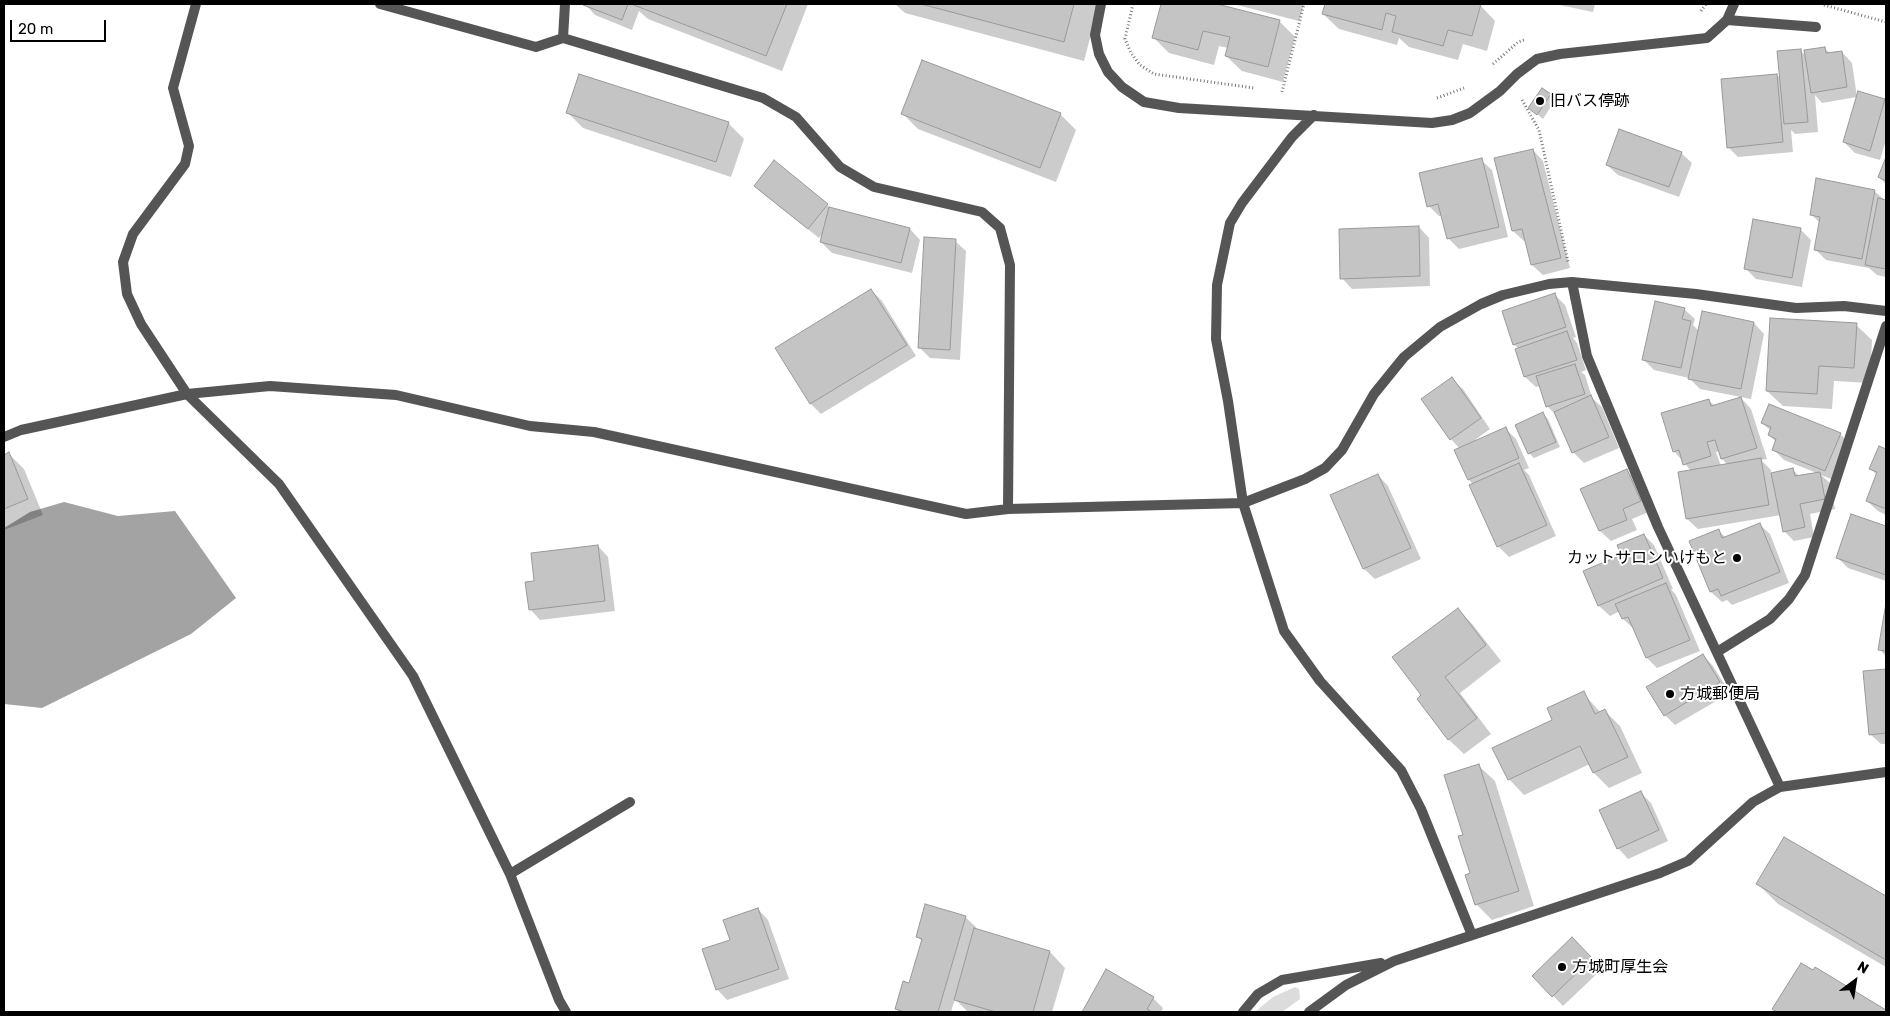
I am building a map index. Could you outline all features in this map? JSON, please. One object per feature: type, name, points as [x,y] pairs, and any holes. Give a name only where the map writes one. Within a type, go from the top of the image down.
[{"type":"street","points":[[196,4],[173,88],[190,146],[185,164],[133,234],[123,262],[126,294],[141,324],[187,394],[279,484],[413,676],[510,874],[559,1000],[566,1012]]},
{"type":"street","points":[[380,4],[536,47],[563,38],[762,98],[796,118],[840,167],[874,186],[982,212],[1000,228],[1010,265],[1008,509]]},
{"type":"street","points":[[563,38],[565,4]]},
{"type":"street","points":[[1101,4],[1095,35],[1102,60],[1108,72],[1122,88],[1144,102],[1179,108],[1432,123],[1452,120],[1470,113],[1537,60],[1560,54],[1707,38],[1726,20],[1734,4]]},
{"type":"street","points":[[1726,20],[1816,27]]},
{"type":"street","points":[[1314,115],[1292,137],[1242,203],[1230,223],[1217,285],[1216,338],[1228,401],[1242,503],[1284,630],[1320,681],[1401,770],[1421,809],[1472,935]]},
{"type":"street","points":[[4,437],[21,430],[187,394],[270,386],[396,396],[530,426],[594,432],[966,514],[1008,509],[1242,503],[1305,479],[1325,468],[1342,450],[1374,394],[1388,375],[1415,346],[1440,327],[1481,304],[1503,295],[1549,284],[1572,282],[1696,294],[1796,308],[1844,306],[1886,311]]},
{"type":"street","points":[[1572,282],[1587,356],[1658,527],[1780,788]]},
{"type":"street","points":[[1717,652],[1770,619],[1789,599],[1805,575],[1886,326]]},
{"type":"street","points":[[1309,1012],[1346,985],[1394,961],[1660,873],[1688,860],[1753,802],[1780,788],[1886,772]]},
{"type":"street","points":[[510,874],[630,802]]},
{"type":"street","points":[[1243,1012],[1258,994],[1282,980],[1394,961]]},
{"type":"path","points":[[1133,4],[1124,39],[1130,53],[1140,65],[1154,74],[1263,90]]},
{"type":"path","points":[[1282,92],[1304,4]]},
{"type":"path","points":[[1695,16],[1702,11],[1706,4]]},
{"type":"path","points":[[1819,4],[1886,22]]},
{"type":"path","points":[[1489,68],[1499,57],[1518,42],[1527,39]]},
{"type":"path","points":[[1511,80],[1539,130],[1572,282]]},
{"type":"path","points":[[1436,99],[1470,85]]},
{"type":"path","points":[[1272,91],[1291,93]]},
{"type":"shaded area","points":[[64,502],[118,516],[175,511],[236,598],[191,634],[42,708],[4,704],[4,528],[30,512]]},
{"type":"shaded area","points":[[1295,987],[1299,989],[1300,999],[1282,1012],[1255,1012],[1273,997]]},
{"type":"building","points":[[584,4],[628,4],[622,20]]},
{"type":"building","points":[[631,4],[787,4],[766,56]]},
{"type":"building","points":[[921,4],[1074,4],[1064,42]]},
{"type":"building","points":[[1161,4],[1217,4],[1280,20],[1268,67],[1225,56],[1230,37],[1203,31],[1198,50],[1152,38]]},
{"type":"building","points":[[1325,4],[1481,4],[1472,36],[1448,30],[1443,46],[1392,32],[1396,16],[1386,13],[1382,30],[1322,14]]},
{"type":"building","points":[[1825,47],[1826,53],[1842,51],[1847,87],[1811,93],[1804,50]]},
{"type":"building","points":[[1801,49],[1808,122],[1784,124],[1777,51]]},
{"type":"building","points":[[922,60],[1061,113],[1040,168],[901,114]]},
{"type":"building","points":[[579,74],[729,122],[716,162],[566,113]]},
{"type":"building","points":[[1777,74],[1783,142],[1727,148],[1721,79]]},
{"type":"building","name":"旧バス停跡","points":[[1542,88],[1551,94],[1537,115],[1528,108]]},
{"type":"building","points":[[1858,91],[1885,99],[1870,151],[1843,142]]},
{"type":"building","points":[[1619,129],[1682,152],[1669,187],[1606,165]]},
{"type":"building","points":[[1533,149],[1561,258],[1531,265],[1522,229],[1512,231],[1494,158]]},
{"type":"building","points":[[1886,157],[1886,181],[1878,177]]},
{"type":"building","points":[[1482,158],[1499,227],[1447,239],[1438,204],[1427,207],[1419,173]]},
{"type":"building","points":[[774,160],[828,204],[808,229],[754,186]]},
{"type":"building","points":[[1816,178],[1875,190],[1862,259],[1814,250],[1820,217],[1810,215]]},
{"type":"building","points":[[1878,198],[1886,200],[1886,269],[1865,265]]},
{"type":"building","points":[[829,207],[910,228],[901,263],[820,242]]},
{"type":"building","points":[[1753,219],[1801,228],[1792,278],[1744,269]]},
{"type":"building","points":[[1419,226],[1420,276],[1340,279],[1339,229]]},
{"type":"building","points":[[924,237],[956,239],[950,350],[918,348]]},
{"type":"building","points":[[871,289],[907,345],[810,404],[775,348]]},
{"type":"building","points":[[1555,293],[1566,327],[1513,345],[1502,311]]},
{"type":"building","points":[[1655,301],[1685,308],[1682,319],[1691,321],[1681,368],[1642,360]]},
{"type":"building","points":[[1702,311],[1754,322],[1741,389],[1688,379]]},
{"type":"building","points":[[1770,318],[1857,323],[1854,368],[1819,366],[1817,394],[1766,391]]},
{"type":"building","points":[[1567,331],[1577,360],[1524,377],[1515,349]]},
{"type":"building","points":[[1575,364],[1585,394],[1546,407],[1536,376]]},
{"type":"building","points":[[1452,377],[1481,418],[1450,440],[1421,399]]},
{"type":"building","points":[[1591,395],[1609,437],[1572,453],[1554,412]]},
{"type":"building","points":[[1741,397],[1757,448],[1721,459],[1715,440],[1707,442],[1711,456],[1683,465],[1679,450],[1673,452],[1661,413],[1709,399],[1711,406]]},
{"type":"building","points":[[1769,404],[1841,433],[1825,471],[1772,450],[1776,439],[1768,435],[1771,427],[1761,423]]},
{"type":"building","points":[[1543,412],[1556,442],[1528,454],[1515,425]]},
{"type":"building","points":[[1506,427],[1519,458],[1468,480],[1454,450]]},
{"type":"building","points":[[1879,446],[1886,449],[1886,509],[1866,501],[1877,472],[1869,469]]},
{"type":"building","points":[[9,452],[28,499],[4,509],[4,455]]},
{"type":"building","points":[[1761,458],[1769,505],[1686,519],[1678,472]]},
{"type":"building","points":[[1519,463],[1547,525],[1497,547],[1469,485]]},
{"type":"building","points":[[1793,468],[1795,476],[1820,472],[1825,499],[1800,504],[1805,527],[1783,532],[1771,473]]},
{"type":"building","points":[[1627,469],[1641,501],[1623,509],[1627,520],[1599,531],[1580,489]]},
{"type":"building","points":[[1378,474],[1411,548],[1363,569],[1330,495]]},
{"type":"building","points":[[1851,514],[1886,526],[1886,575],[1836,558]]},
{"type":"building","points":[[1760,523],[1780,572],[1721,596],[1718,589],[1710,592],[1689,541],[1719,529],[1722,538]]},
{"type":"building","points":[[1644,534],[1663,578],[1598,606],[1583,571],[1621,555],[1617,545]]},
{"type":"building","points":[[598,545],[605,601],[529,610],[525,582],[534,581],[531,553]]},
{"type":"building","points":[[1666,583],[1690,640],[1646,658],[1628,617],[1622,619],[1615,604]]},
{"type":"building","points":[[1886,603],[1886,651],[1878,650]]},
{"type":"building","points":[[1458,608],[1486,645],[1445,677],[1477,718],[1448,740],[1417,699],[1421,695],[1392,657]]},
{"type":"building","points":[[1703,654],[1720,682],[1664,716],[1646,687]]},
{"type":"building","points":[[1886,669],[1886,733],[1869,735],[1863,671]]},
{"type":"building","points":[[1584,691],[1595,714],[1605,709],[1628,757],[1593,773],[1580,746],[1508,780],[1492,748],[1552,720],[1547,708]]},
{"type":"building","points":[[1479,764],[1519,891],[1475,905],[1465,875],[1470,873],[1458,836],[1463,835],[1444,775]]},
{"type":"building","points":[[1641,791],[1659,830],[1617,849],[1599,810]]},
{"type":"building","points":[[1784,837],[1886,896],[1886,960],[1756,884]]},
{"type":"building","points":[[925,904],[966,916],[938,1012],[905,1012],[895,1009],[903,981],[909,983],[922,939],[916,937]]},
{"type":"building","points":[[758,908],[779,969],[716,990],[702,949],[730,940],[723,920]]},
{"type":"building","points":[[974,928],[1050,951],[1033,1012],[996,1012],[954,1000]]},
{"type":"building","name":"方城町厚生会","points":[[1572,937],[1592,958],[1552,997],[1532,976]]},
{"type":"building","points":[[1801,963],[1813,970],[1815,967],[1886,1010],[1886,1012],[1777,1012],[1772,1009]]},
{"type":"building","points":[[1106,969],[1154,997],[1147,1009],[1152,1012],[1082,1012]]},
{"type":"place","name":"旧バス停跡","points":[[1540,101]]},
{"type":"place","name":"カットサロンいけもと","points":[[1737,558]]},
{"type":"place","name":"方城郵便局","points":[[1670,694]]},
{"type":"place","name":"方城町厚生会","points":[[1562,967]]}]
